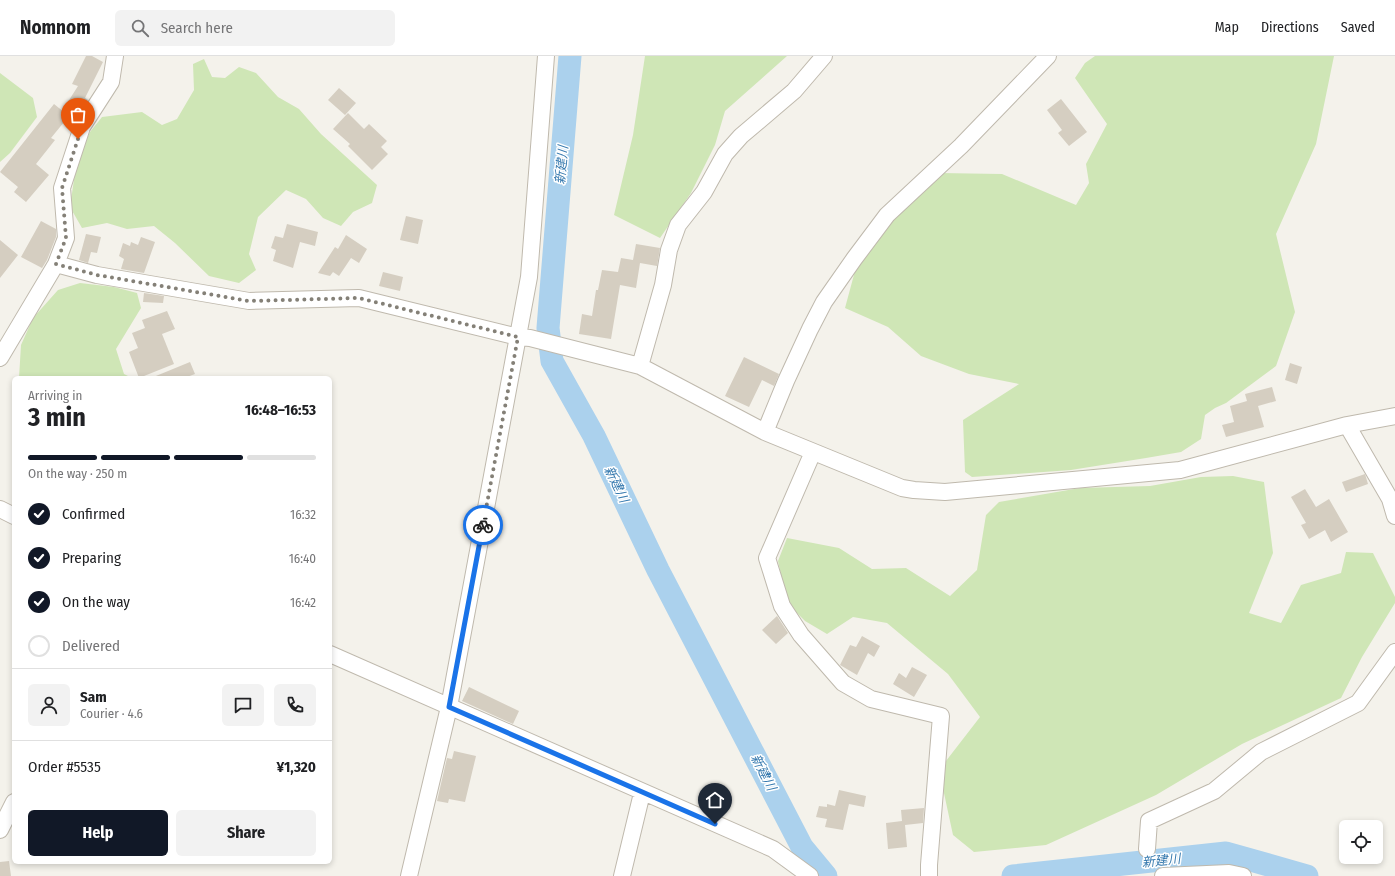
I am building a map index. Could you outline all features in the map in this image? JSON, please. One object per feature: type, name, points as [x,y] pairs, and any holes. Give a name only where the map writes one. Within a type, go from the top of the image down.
[{"type":"street","points":[[0,358],[56,264],[66,238],[62,188],[82,127],[111,82],[115,56]]},
{"type":"street","points":[[409,876],[449,707],[524,338],[546,56]]},
{"type":"street","points":[[640,366],[663,285],[670,250],[678,225],[704,192],[724,154],[741,136],[794,91],[824,56]]},
{"type":"street","points":[[765,432],[810,328],[824,302],[887,215],[961,146],[1048,56]]},
{"type":"street","points":[[56,264],[97,275],[249,301],[359,298],[640,366],[765,432],[902,488],[914,490],[945,492],[1180,470],[1347,425],[1395,416]]},
{"type":"street","points":[[1347,425],[1390,499],[1395,516]]},
{"type":"street","points":[[813,452],[767,558],[782,606],[801,635],[843,683],[871,699],[941,716],[929,876]]},
{"type":"street","points":[[0,509],[12,515]]},
{"type":"street","points":[[1147,849],[1149,822],[1214,791],[1261,752],[1358,703],[1395,652]]},
{"type":"street","points":[[332,655],[773,850],[810,876]]},
{"type":"street","points":[[622,876],[642,793]]},
{"type":"street","points":[[0,830],[12,806]]},
{"type":"street","points":[[1163,876],[1233,875]]},
{"type":"green space","points":[[645,56],[787,56],[725,111],[715,145],[691,193],[660,238],[614,215],[633,135]]},
{"type":"green space","points":[[1095,56],[1334,56],[1316,144],[1276,234],[1295,312],[1276,366],[1226,403],[1205,415],[1201,439],[1181,452],[1071,470],[972,477],[965,472],[963,420],[1019,384],[969,374],[921,356],[888,327],[845,308],[855,271],[890,223],[939,173],[1002,174],[1076,205],[1089,183],[1086,164],[1107,124],[1075,78],[1085,63]]},
{"type":"green space","points":[[204,59],[212,77],[225,78],[239,67],[256,73],[278,97],[299,109],[321,134],[377,185],[372,203],[353,212],[341,226],[323,218],[306,199],[286,190],[258,217],[249,254],[256,270],[239,283],[209,276],[175,243],[154,226],[127,229],[107,223],[82,228],[70,207],[77,159],[90,132],[102,117],[142,112],[162,125],[177,119],[194,90],[193,64]]},
{"type":"green space","points":[[0,73],[33,98],[37,117],[10,153],[0,162]]},
{"type":"green space","points":[[80,283],[114,287],[137,293],[141,308],[116,349],[124,374],[128,376],[19,376],[21,345],[33,318],[58,290]]},
{"type":"green space","points":[[1233,476],[1264,482],[1273,553],[1249,613],[1281,623],[1301,585],[1341,573],[1346,552],[1373,553],[1395,597],[1395,603],[1362,657],[1341,698],[1242,744],[1156,795],[1046,845],[974,852],[953,835],[939,770],[980,717],[948,674],[887,623],[853,617],[827,634],[805,621],[787,603],[778,561],[787,538],[839,548],[872,569],[906,568],[950,596],[977,570],[986,515],[999,502],[1080,488],[1150,486],[1201,477]]},
{"type":"building","points":[[86,56],[92,56],[103,62],[85,98],[88,100],[77,117],[64,108],[78,86],[72,84]]},
{"type":"building","points":[[339,88],[356,103],[345,115],[328,100]]},
{"type":"building","points":[[1061,99],[1087,132],[1069,146],[1058,133],[1062,130],[1047,110]]},
{"type":"building","points":[[54,104],[69,116],[51,138],[55,140],[36,164],[49,175],[26,202],[14,192],[18,187],[0,172]]},
{"type":"building","points":[[348,113],[364,129],[369,124],[387,141],[381,147],[388,154],[372,170],[348,146],[350,144],[333,129]]},
{"type":"building","points":[[406,216],[423,220],[418,244],[400,240]]},
{"type":"building","points":[[41,221],[56,229],[56,237],[47,260],[42,268],[21,257]]},
{"type":"building","points":[[287,224],[318,232],[315,246],[300,242],[293,268],[273,261],[276,250],[271,248],[275,236],[283,238]]},
{"type":"building","points":[[86,234],[101,237],[97,253],[91,252],[88,263],[79,260]]},
{"type":"building","points":[[346,235],[367,249],[359,263],[351,258],[339,276],[333,272],[330,276],[318,273],[335,247],[338,249]]},
{"type":"building","points":[[141,237],[155,242],[144,273],[121,269],[124,259],[119,256],[123,243],[130,246],[131,242],[138,245]]},
{"type":"building","points":[[0,240],[18,255],[0,278]]},
{"type":"building","points":[[636,244],[660,248],[657,266],[640,263],[636,288],[620,285],[611,339],[579,334],[582,314],[592,316],[596,290],[598,290],[602,270],[618,272],[621,258],[633,260]]},
{"type":"building","points":[[383,272],[403,277],[400,291],[379,286]]},
{"type":"building","points":[[144,293],[164,296],[163,303],[143,302]]},
{"type":"building","points":[[167,311],[175,329],[162,334],[174,364],[144,376],[138,376],[129,352],[138,348],[132,333],[145,328],[142,320]]},
{"type":"building","points":[[744,357],[779,374],[774,386],[762,380],[749,407],[725,396]]},
{"type":"building","points":[[190,362],[195,374],[190,376],[156,376]]},
{"type":"building","points":[[1290,363],[1302,367],[1297,384],[1285,380]]},
{"type":"building","points":[[1272,387],[1276,401],[1258,406],[1264,427],[1226,437],[1222,425],[1234,422],[1230,406],[1247,401],[1245,394]]},
{"type":"building","points":[[1365,474],[1368,484],[1346,492],[1342,482]]},
{"type":"building","points":[[1305,489],[1316,507],[1329,499],[1348,532],[1331,542],[1325,530],[1309,539],[1301,525],[1306,523],[1291,497]]},
{"type":"building","points":[[777,616],[788,633],[776,644],[762,630]]},
{"type":"building","points":[[862,636],[880,646],[874,657],[868,653],[857,675],[840,665],[850,645],[856,647]]},
{"type":"building","points":[[912,667],[927,675],[914,697],[893,684],[899,673],[906,678]]},
{"type":"building","points":[[469,687],[519,711],[513,724],[462,701]]},
{"type":"building","points":[[454,751],[476,756],[465,802],[449,799],[448,803],[437,801],[447,758],[452,759]]},
{"type":"building","points":[[839,790],[866,796],[864,807],[849,804],[843,830],[825,827],[827,819],[816,817],[819,806],[827,807],[827,804],[835,806]]},
{"type":"building","points":[[924,808],[923,823],[905,825],[907,847],[888,849],[886,823],[902,821],[901,810]]},
{"type":"building","points":[[9,861],[11,876],[0,876],[0,862]]},
{"type":"waterway","name":"新建川","points":[[570,56],[548,328],[552,361],[594,436],[658,570],[802,847],[826,876]]},
{"type":"waterway","name":"新建川","points":[[1013,876],[1226,853],[1307,876]]},
{"type":"way so far","points":[[78,139],[62,188],[66,238],[56,264],[97,275],[249,301],[359,298],[518,337],[483,525]]},
{"type":"route","points":[[483,525],[449,707],[715,824]]}]
